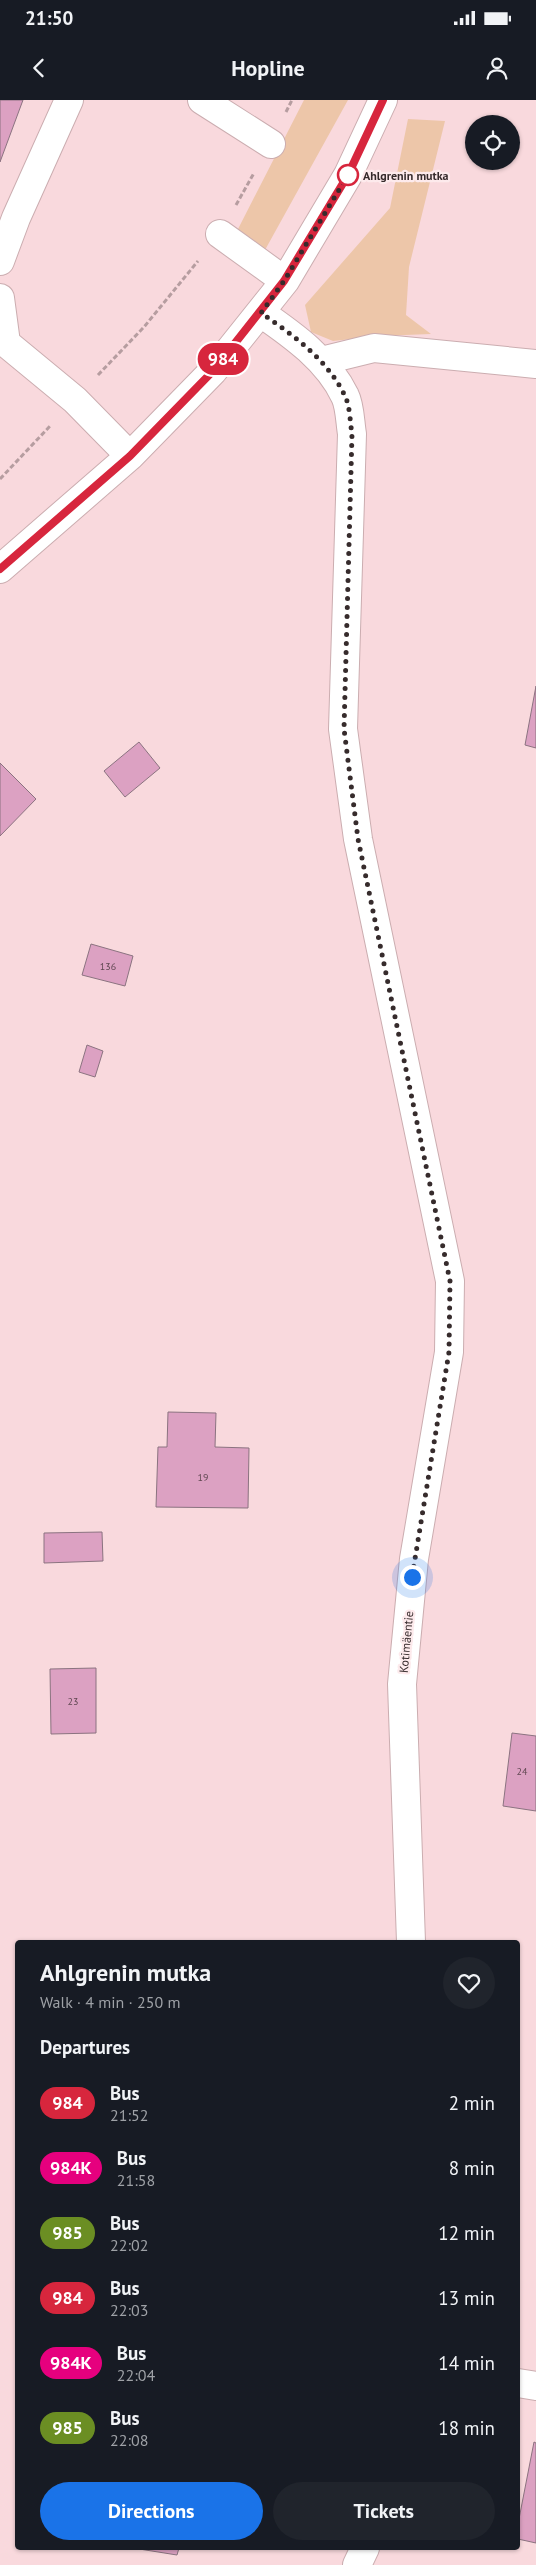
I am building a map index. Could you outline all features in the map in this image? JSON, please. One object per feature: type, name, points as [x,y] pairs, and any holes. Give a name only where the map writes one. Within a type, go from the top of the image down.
[{"type":"street","points":[[0,261],[16,218],[68,100]]},
{"type":"street","points":[[202,100],[271,144]]},
{"type":"street","points":[[0,569],[130,456],[213,371],[261,313],[284,281],[348,175],[383,100]]},
{"type":"street","points":[[220,234],[284,281]]},
{"type":"street","points":[[0,298],[6,343],[75,400],[130,456]]},
{"type":"street","name":"Kotimäentie","points":[[261,313],[303,343],[321,362],[346,397],[352,434],[344,729],[358,839],[450,1281],[449,1352],[414,1559],[402,1684],[411,1940]]},
{"type":"street","points":[[321,362],[374,348],[536,364]]},
{"type":"street","points":[[520,2383],[536,2386]]},
{"type":"street","points":[[357,2565],[364,2550]]},
{"type":"path","points":[[0,479],[144,326],[220,234],[271,144],[292,100]]},
{"type":"shaded area","points":[[304,100],[348,100],[265,250],[237,231]]},
{"type":"shaded area","points":[[408,119],[445,121],[409,267],[406,315],[431,334],[379,336],[333,341],[311,332],[305,305],[390,208]]},
{"type":"building","points":[[0,100],[23,100],[0,162]]},
{"type":"building","points":[[536,686],[536,748],[525,745]]},
{"type":"building","points":[[139,742],[160,768],[125,797],[104,771]]},
{"type":"building","points":[[0,763],[36,799],[0,836]]},
{"type":"building","points":[[91,944],[133,956],[125,986],[82,975]]},
{"type":"building","points":[[87,1045],[103,1051],[95,1077],[79,1072]]},
{"type":"building","points":[[168,1412],[216,1413],[215,1447],[249,1448],[248,1508],[156,1507],[158,1447],[167,1447]]},
{"type":"building","points":[[102,1532],[103,1561],[44,1563],[44,1533]]},
{"type":"building","points":[[96,1668],[96,1733],[51,1734],[50,1669]]},
{"type":"building","points":[[512,1733],[536,1736],[536,1811],[503,1806]]},
{"type":"building","points":[[534,2442],[536,2443],[536,2543],[520,2539],[520,2514]]},
{"type":"building","points":[[146,2550],[178,2550],[177,2555]]},
{"type":"bus line","name":"984","points":[[0,569],[130,456],[213,371],[261,313],[284,281],[348,175],[383,100]]},
{"type":"place","name":"Ahlgrenin mutka","points":[[348,175]]},
{"type":"route","points":[[348,175],[284,281],[261,313],[303,343],[321,362],[346,397],[352,434],[344,729],[358,839],[450,1281],[449,1352],[412,1577]]}]
